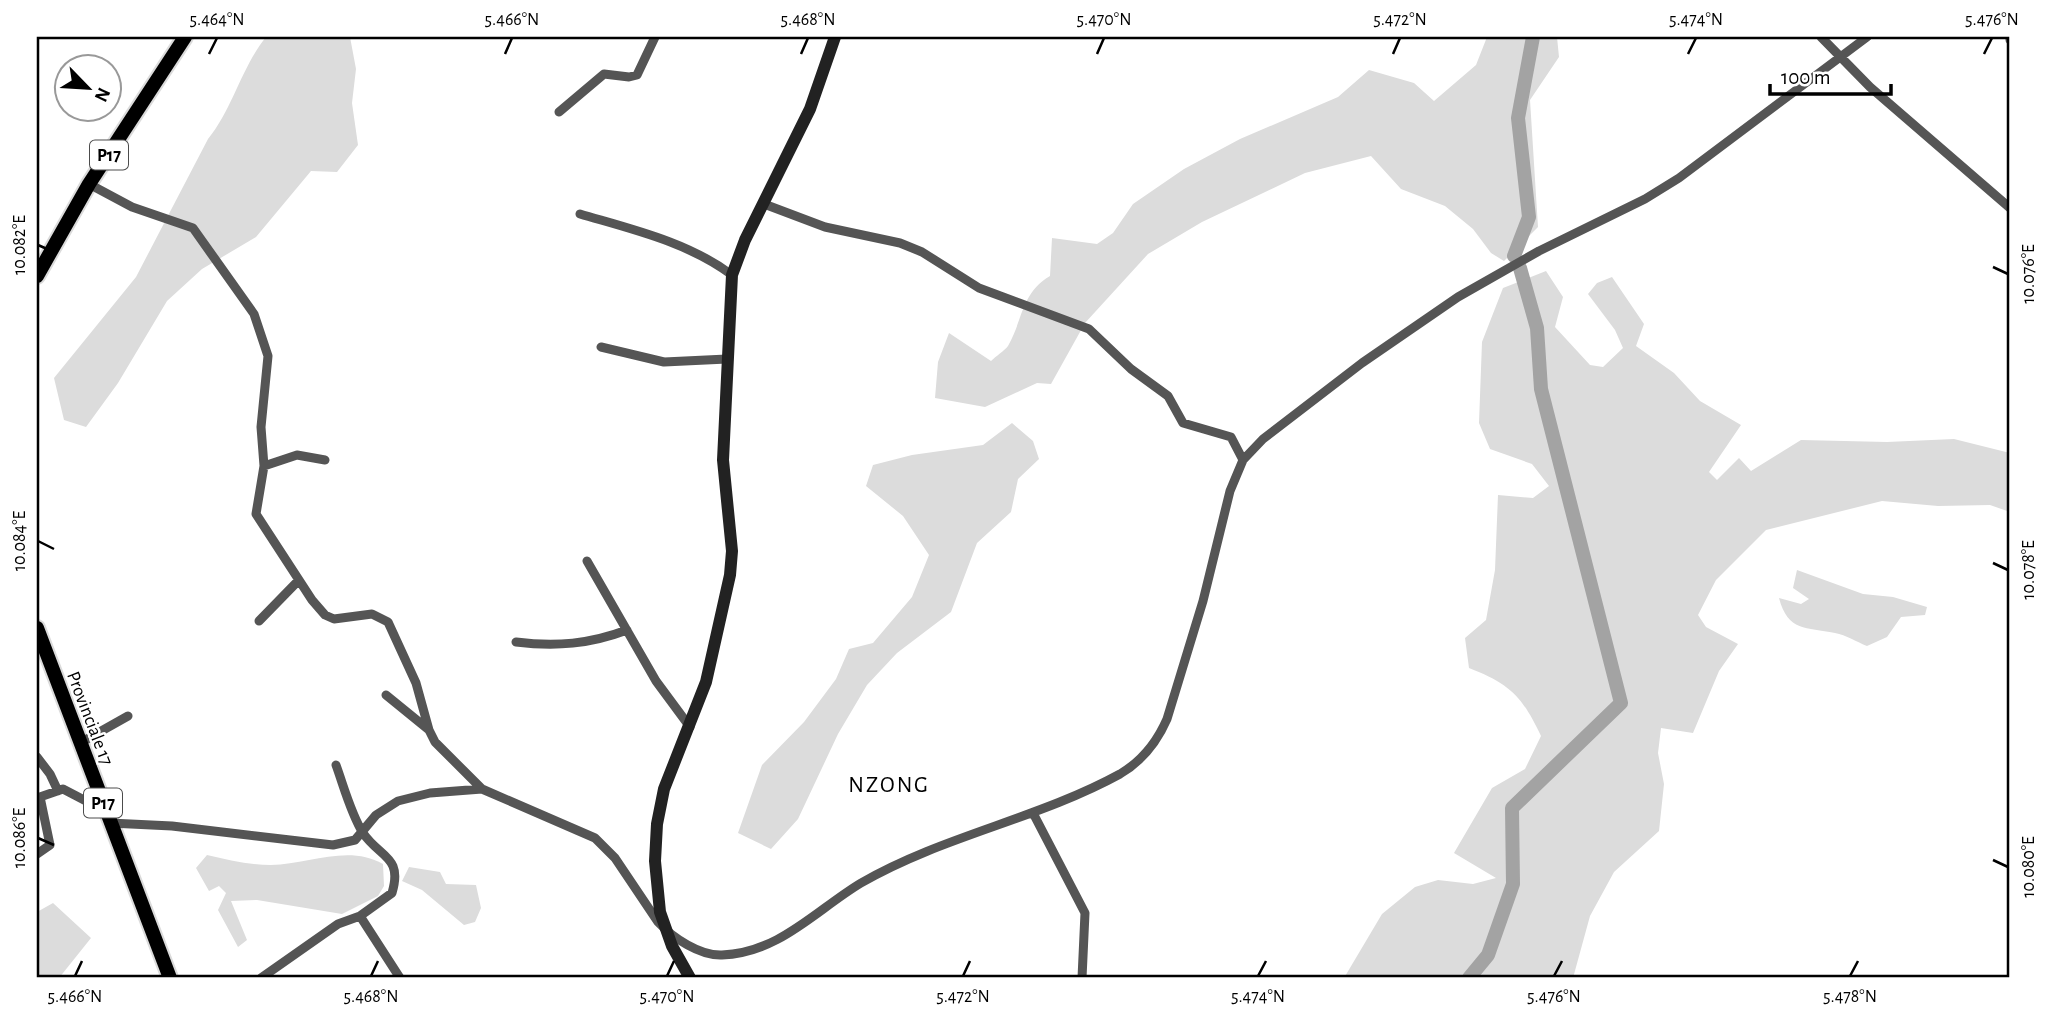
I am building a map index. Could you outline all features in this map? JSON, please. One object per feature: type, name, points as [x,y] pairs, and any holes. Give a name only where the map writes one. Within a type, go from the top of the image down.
[{"type":"main road","name":"P17","points":[[37,276],[89,184],[186,37]]},
{"type":"main road","name":"Provinciale 17","points":[[37,628],[170,978]]},
{"type":"street","points":[[559,112],[604,74],[629,78],[637,75],[656,37]]},
{"type":"street","points":[[835,37],[810,108],[745,240],[732,275],[723,460],[732,551],[730,575],[706,682],[664,789],[657,824],[657,895],[666,931],[709,954],[723,955],[748,950],[803,926],[879,873],[1033,813],[1120,774],[1137,762],[1160,735],[1188,652],[1230,491],[1243,460],[1285,420],[1446,305],[1539,251],[1645,200],[1679,178],[1867,37]]},
{"type":"street","points":[[1821,37],[1840,59],[2010,208]]},
{"type":"street","points":[[89,184],[132,207],[193,228],[248,304],[268,356],[261,427],[264,466],[256,514],[325,615],[334,619],[372,614],[388,622],[416,683],[429,730],[443,753],[482,789],[595,838],[615,858],[666,931],[690,978]]},
{"type":"street","points":[[764,204],[825,227],[900,243],[922,252],[979,288],[1089,329],[1130,369],[1168,396],[1183,423],[1231,438],[1243,460]]},
{"type":"street","points":[[580,214],[706,257],[732,275]]},
{"type":"street","points":[[601,346],[664,362],[727,359]]},
{"type":"street","points":[[264,466],[297,455],[326,460]]},
{"type":"street","points":[[587,561],[656,681],[690,727]]},
{"type":"street","points":[[259,621],[299,580]]},
{"type":"street","points":[[516,642],[550,646],[588,643],[627,630]]},
{"type":"street","points":[[386,695],[429,730]]},
{"type":"street","points":[[80,743],[128,716]]},
{"type":"street","points":[[37,757],[50,774],[58,791]]},
{"type":"street","points":[[261,978],[338,925],[360,916],[392,893],[395,883],[390,860],[363,833],[335,765]]},
{"type":"street","points":[[110,823],[172,825],[333,845],[355,840],[376,815],[398,801],[430,793],[482,789]]},
{"type":"street","points":[[37,854],[50,845],[39,798],[58,791],[70,791],[86,801],[101,798]]},
{"type":"street","points":[[1033,813],[1085,913],[1082,978]]},
{"type":"street","points":[[360,916],[400,978]]},
{"type":"shaded area","points":[[266,37],[350,37],[356,69],[352,103],[358,145],[337,172],[311,171],[256,237],[202,269],[167,301],[118,383],[86,427],[64,420],[54,378],[136,277],[208,139]]},
{"type":"shaded area","points":[[1487,37],[1557,37],[1559,57],[1530,100],[1538,227],[1504,261],[1491,253],[1473,229],[1445,206],[1401,189],[1371,156],[1305,173],[1202,222],[1148,254],[1085,323],[1051,384],[1037,383],[985,407],[935,398],[938,362],[949,333],[991,361],[1008,346],[1033,290],[1050,276],[1052,238],[1097,244],[1113,233],[1133,204],[1184,169],[1240,139],[1338,97],[1369,70],[1414,83],[1434,101],[1476,65]]},
{"type":"shaded area","points":[[1546,271],[1563,297],[1555,327],[1590,365],[1603,367],[1623,348],[1615,330],[1588,294],[1597,283],[1612,277],[1644,324],[1636,346],[1674,373],[1700,401],[1741,425],[1709,472],[1717,480],[1739,458],[1751,471],[1801,440],[1887,442],[1954,439],[2010,453],[2010,512],[1990,505],[1938,506],[1882,501],[1766,530],[1716,580],[1698,615],[1706,627],[1738,644],[1719,671],[1693,733],[1661,728],[1658,753],[1664,784],[1659,831],[1614,872],[1590,916],[1573,978],[1344,978],[1382,914],[1415,887],[1438,880],[1473,884],[1496,878],[1454,853],[1492,788],[1525,769],[1541,736],[1528,711],[1513,693],[1495,680],[1469,668],[1465,638],[1486,620],[1495,570],[1498,495],[1533,498],[1549,486],[1532,464],[1490,449],[1479,423],[1482,342],[1503,288]]},
{"type":"shaded area","points":[[1012,423],[1033,441],[1039,459],[1018,479],[1011,512],[977,543],[951,612],[897,653],[867,685],[838,734],[798,819],[771,849],[738,833],[762,765],[804,722],[836,679],[849,649],[873,643],[912,597],[929,555],[903,516],[866,486],[873,465],[912,455],[983,445]]},
{"type":"shaded area","points":[[1797,570],[1863,594],[1893,597],[1927,607],[1925,615],[1901,617],[1887,637],[1867,646],[1839,634],[1800,626],[1787,617],[1779,598],[1801,604],[1809,599],[1793,588]]},
{"type":"shaded area","points":[[207,855],[271,865],[342,855],[370,858],[383,864],[384,886],[378,896],[342,914],[257,900],[231,901],[247,940],[238,947],[218,910],[226,893],[219,886],[209,891],[196,868]]},
{"type":"shaded area","points":[[409,867],[440,872],[446,884],[476,885],[481,908],[475,922],[464,925],[422,890],[402,881]]},
{"type":"shaded area","points":[[53,903],[91,938],[59,978],[37,978],[37,912]]},
{"type":"waterway","points":[[1514,256],[1529,217],[1518,118],[1533,37]]},
{"type":"waterway","points":[[1469,978],[1488,955],[1513,884],[1512,808],[1621,703],[1541,389],[1537,328],[1520,268]]},
{"type":"district","name":"NZONG","points":[[889,784]]}]
